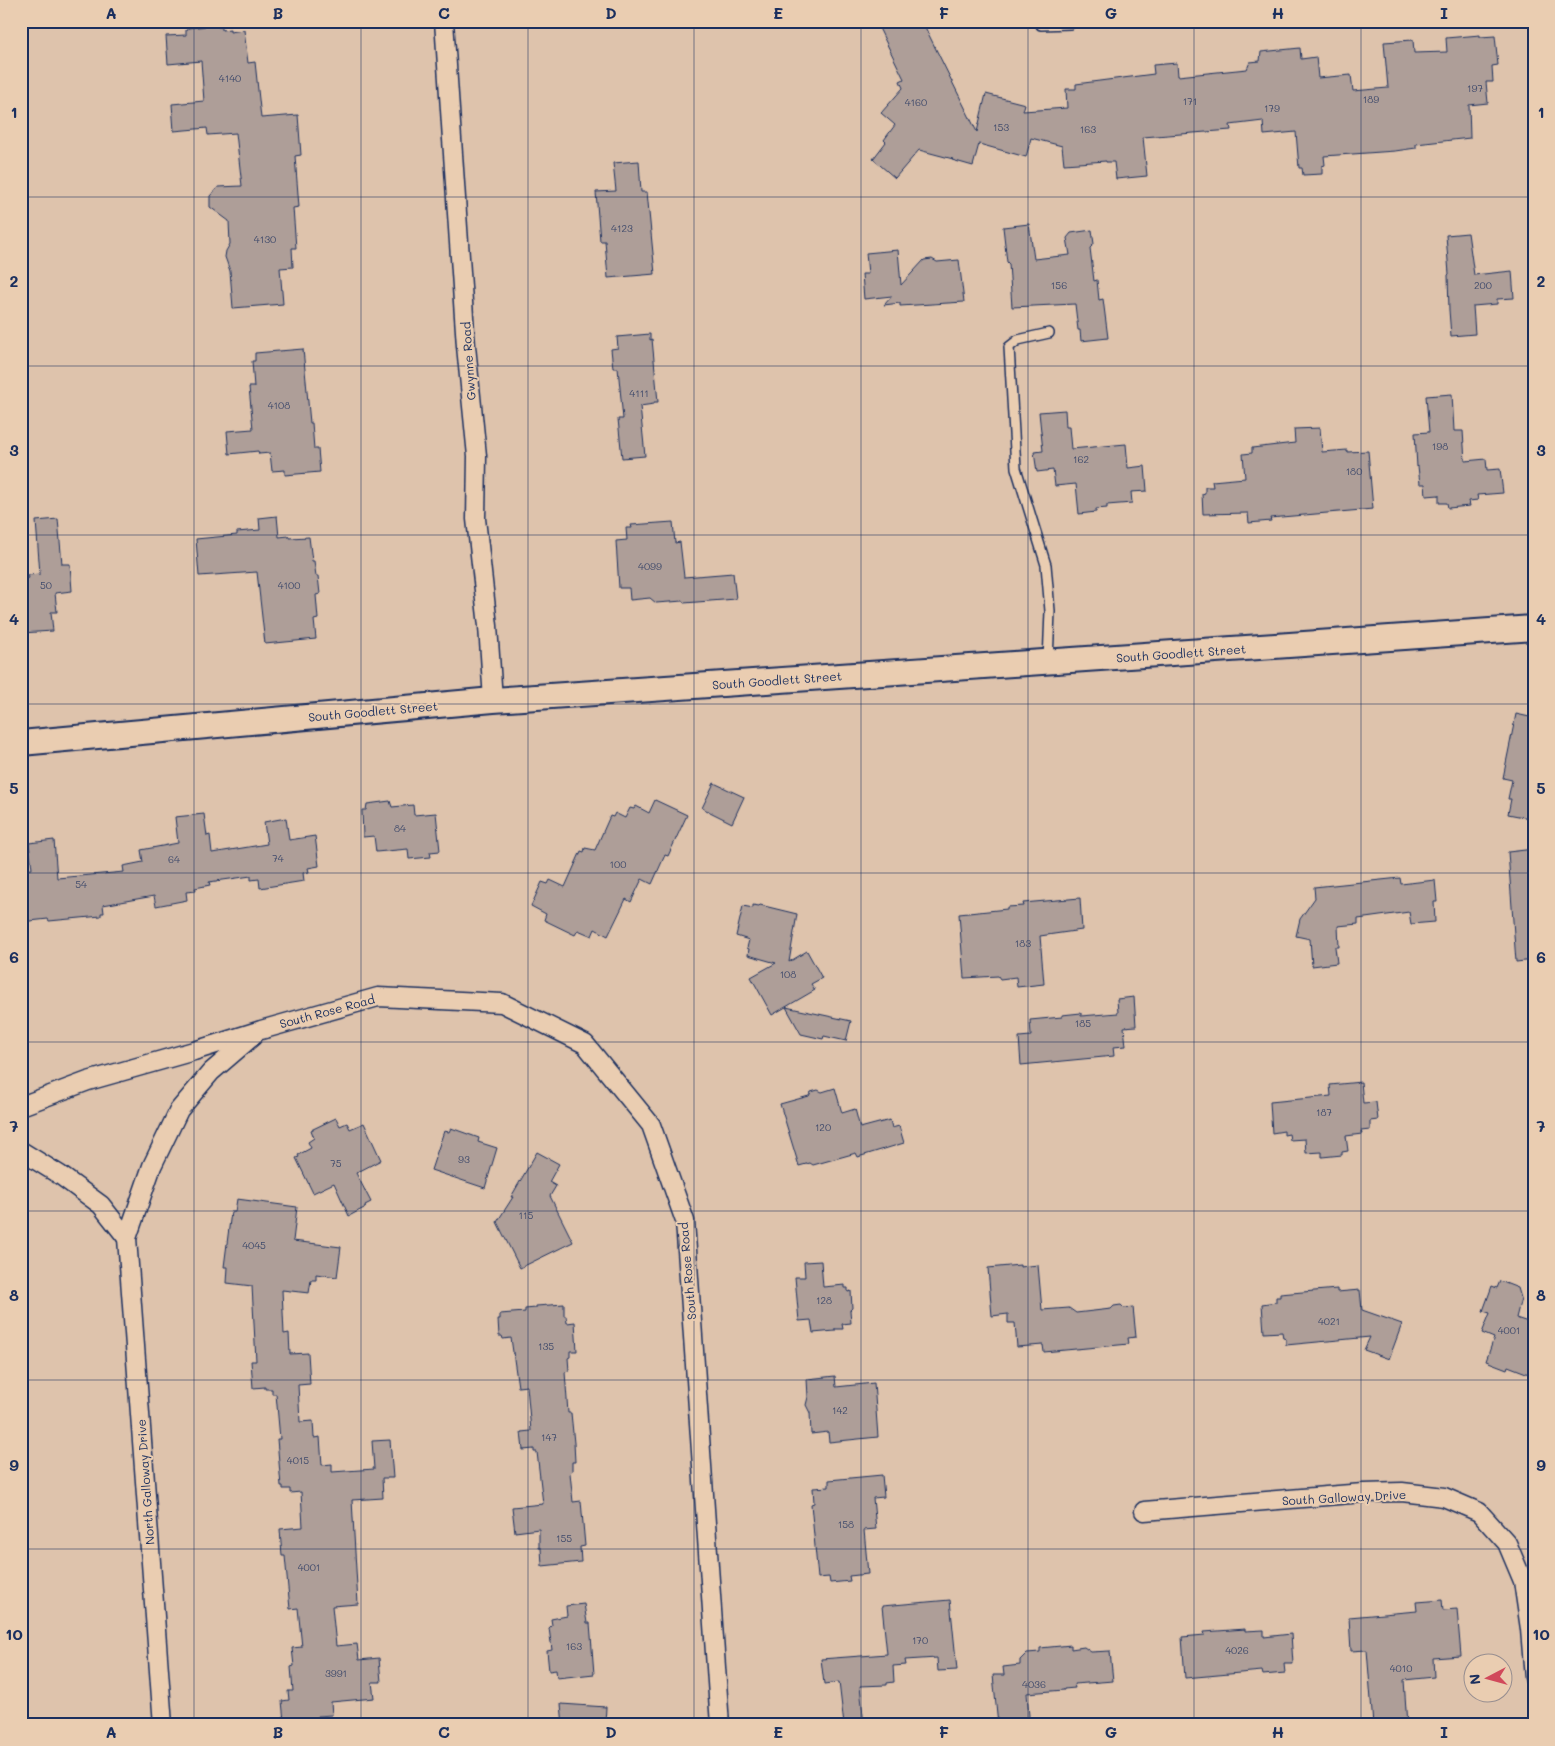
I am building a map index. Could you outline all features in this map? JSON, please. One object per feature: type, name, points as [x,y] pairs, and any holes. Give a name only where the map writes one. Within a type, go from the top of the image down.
[{"type":"main road","name":"South Goodlett Street","points":[[21,743],[493,700],[1534,628]]},
{"type":"street","name":"Gwynne Road","points":[[444,21],[466,346],[477,456],[476,519],[488,626],[493,700]]},
{"type":"street","name":"South Rose Road","points":[[21,1106],[88,1081],[378,997],[502,1003],[585,1044],[651,1125],[684,1221],[720,1725]]},
{"type":"street","name":"North Galloway Drive","points":[[163,1725],[127,1238],[152,1166],[179,1110],[211,1072],[260,1030]]},
{"type":"street","points":[[21,1151],[60,1175],[101,1205],[127,1238]]},
{"type":"street","name":"South Galloway Drive","points":[[1144,1511],[1363,1493],[1402,1492],[1444,1497],[1479,1512],[1507,1543],[1523,1581],[1530,1629],[1534,1678]]},
{"type":"lane","points":[[1039,21],[1041,25],[1070,24],[1073,21]]},
{"type":"lane","points":[[1048,333],[1018,340],[1009,347],[1016,468],[1046,565],[1050,611],[1048,662]]},
{"type":"building","points":[[893,21],[922,21],[977,132],[986,94],[1025,104],[1023,111],[1067,108],[1066,89],[1076,89],[1076,84],[1154,74],[1153,65],[1177,63],[1178,76],[1247,69],[1250,62],[1260,61],[1261,52],[1300,48],[1301,59],[1316,57],[1318,78],[1351,75],[1353,91],[1388,88],[1384,42],[1413,40],[1414,53],[1447,52],[1446,38],[1480,35],[1480,37],[1495,36],[1498,65],[1492,66],[1493,82],[1486,82],[1488,103],[1469,105],[1470,138],[1416,144],[1416,148],[1395,151],[1324,156],[1325,165],[1322,166],[1322,174],[1303,175],[1302,168],[1299,168],[1296,132],[1264,135],[1263,121],[1230,125],[1231,130],[1143,137],[1147,176],[1116,179],[1114,162],[1064,164],[1062,146],[1031,138],[1026,157],[979,144],[973,166],[919,150],[895,178],[873,159],[886,142],[884,140],[895,125],[881,113],[903,88],[900,81],[904,79],[879,28]]},
{"type":"building","points":[[218,25],[218,27],[222,27],[222,30],[230,29],[230,32],[244,30],[248,63],[255,62],[261,118],[298,115],[301,155],[295,156],[299,207],[293,208],[296,248],[292,248],[293,267],[280,268],[283,304],[233,308],[230,271],[225,257],[230,244],[229,221],[210,207],[210,196],[218,187],[242,186],[236,133],[208,135],[207,128],[174,131],[172,104],[204,101],[201,61],[168,64],[166,36],[186,35],[188,28]]},
{"type":"building","points":[[639,161],[641,192],[647,192],[655,274],[608,278],[605,241],[600,241],[596,192],[616,191],[613,163]]},
{"type":"building","points":[[1029,224],[1034,259],[1070,255],[1067,238],[1071,233],[1092,230],[1094,244],[1090,248],[1094,281],[1097,280],[1099,300],[1103,299],[1108,338],[1081,341],[1075,304],[1012,307],[1009,264],[1007,262],[1003,227]]},
{"type":"building","points":[[1468,233],[1474,275],[1512,271],[1514,298],[1497,299],[1497,304],[1473,306],[1475,334],[1451,336],[1446,235]]},
{"type":"building","points":[[898,250],[901,285],[924,260],[932,259],[937,262],[959,260],[964,302],[900,306],[900,303],[884,305],[892,296],[864,299],[862,274],[868,274],[866,253]]},
{"type":"building","points":[[650,334],[658,402],[640,406],[645,456],[622,458],[618,419],[623,419],[618,368],[613,368],[611,349],[618,348],[617,337]]},
{"type":"building","points":[[303,349],[310,423],[312,423],[314,449],[318,449],[320,472],[285,475],[285,470],[272,471],[270,453],[259,454],[258,451],[229,454],[227,431],[253,429],[249,387],[254,387],[252,361],[255,361],[255,353]]},
{"type":"building","points":[[1452,394],[1454,431],[1463,431],[1465,461],[1486,459],[1487,470],[1500,469],[1503,493],[1477,495],[1478,500],[1469,501],[1470,506],[1448,508],[1447,503],[1439,503],[1439,495],[1426,496],[1425,484],[1420,484],[1415,433],[1429,432],[1426,396]]},
{"type":"building","points":[[1065,410],[1066,427],[1069,427],[1071,449],[1126,444],[1128,468],[1145,466],[1147,491],[1131,492],[1132,503],[1107,505],[1107,508],[1096,509],[1096,512],[1079,514],[1076,484],[1055,486],[1053,470],[1037,472],[1034,452],[1043,451],[1039,412]]},
{"type":"building","points":[[1320,428],[1322,452],[1368,451],[1373,509],[1270,518],[1271,521],[1249,523],[1248,513],[1203,514],[1202,494],[1205,493],[1205,487],[1213,487],[1212,481],[1245,478],[1243,454],[1252,453],[1252,448],[1295,443],[1294,429]]},
{"type":"building","points":[[277,516],[279,537],[309,537],[312,561],[314,561],[316,576],[318,576],[320,594],[316,595],[318,619],[314,620],[316,639],[265,644],[257,572],[199,576],[196,539],[237,535],[237,532],[260,530],[259,518]]},
{"type":"building","points":[[58,519],[62,564],[70,564],[72,591],[55,593],[57,612],[51,612],[53,631],[21,633],[21,579],[29,578],[28,575],[40,574],[36,521]]},
{"type":"building","points":[[673,522],[675,543],[680,542],[684,577],[733,573],[736,599],[656,603],[650,598],[630,600],[629,588],[619,588],[616,541],[627,540],[626,528],[632,528],[631,525]]},
{"type":"building","points":[[1516,714],[1534,718],[1534,819],[1508,814],[1511,799],[1508,799],[1512,780],[1503,778]]},
{"type":"building","points":[[714,783],[744,797],[732,823],[702,808]]},
{"type":"building","points":[[655,800],[687,815],[668,856],[665,855],[652,884],[642,879],[631,902],[626,899],[608,936],[595,929],[592,936],[578,930],[575,935],[544,920],[546,914],[531,906],[542,882],[548,884],[550,880],[565,887],[581,851],[584,852],[585,848],[595,850],[610,816],[613,817],[615,813],[625,818],[630,808],[634,809],[636,806],[649,813]]},
{"type":"building","points":[[390,801],[392,807],[413,805],[414,815],[436,813],[440,851],[430,852],[431,857],[409,859],[408,849],[376,852],[374,836],[363,837],[362,810],[366,810],[367,804]]},
{"type":"building","points":[[204,814],[207,836],[210,835],[212,853],[267,844],[264,822],[286,818],[289,840],[315,836],[319,866],[308,868],[309,872],[303,873],[304,881],[260,888],[259,879],[251,880],[251,876],[209,882],[210,885],[195,888],[196,891],[186,892],[187,900],[156,906],[154,896],[103,905],[104,913],[101,913],[101,916],[21,922],[21,870],[32,869],[29,843],[54,840],[57,878],[124,872],[123,866],[143,862],[141,850],[178,843],[175,817]]},
{"type":"building","points":[[1534,849],[1534,960],[1516,962],[1508,852]]},
{"type":"building","points":[[1400,878],[1401,884],[1435,880],[1437,902],[1434,902],[1435,922],[1411,924],[1409,912],[1358,919],[1358,924],[1338,926],[1339,947],[1335,947],[1337,963],[1312,966],[1310,939],[1296,936],[1300,919],[1315,898],[1314,887]]},
{"type":"building","points":[[1080,898],[1082,930],[1040,936],[1044,984],[1017,987],[1016,977],[1000,979],[998,976],[964,978],[959,914],[1007,909],[1007,907],[1024,906],[1023,903]]},
{"type":"building","points":[[753,905],[797,914],[789,962],[807,951],[822,978],[811,984],[815,990],[772,1015],[751,977],[776,963],[748,955],[749,940],[736,936],[743,906],[753,908]]},
{"type":"building","points":[[1134,997],[1136,1026],[1124,1027],[1126,1046],[1113,1047],[1114,1056],[1021,1065],[1019,1037],[1031,1036],[1030,1020],[1081,1013],[1081,1016],[1118,1013],[1117,999]]},
{"type":"building","points":[[786,1007],[851,1021],[846,1041],[824,1036],[823,1039],[801,1034]]},
{"type":"building","points":[[1361,1082],[1363,1103],[1376,1102],[1378,1120],[1370,1121],[1370,1130],[1361,1131],[1362,1134],[1346,1136],[1348,1151],[1342,1152],[1342,1155],[1322,1157],[1322,1152],[1306,1153],[1305,1139],[1290,1140],[1289,1134],[1284,1135],[1284,1131],[1272,1133],[1270,1102],[1331,1096],[1330,1085]]},
{"type":"building","points":[[835,1088],[842,1113],[855,1109],[860,1128],[890,1120],[892,1128],[899,1126],[904,1143],[858,1157],[856,1153],[813,1165],[810,1163],[799,1166],[780,1104],[809,1096],[811,1092],[818,1090],[822,1092]]},
{"type":"building","points":[[336,1118],[340,1126],[347,1123],[350,1129],[364,1123],[381,1160],[356,1173],[371,1202],[365,1205],[366,1207],[349,1216],[334,1183],[313,1193],[296,1158],[311,1148],[308,1142],[314,1138],[311,1130]]},
{"type":"building","points":[[451,1128],[479,1138],[478,1142],[497,1148],[485,1188],[431,1170],[444,1131],[449,1132]]},
{"type":"building","points":[[537,1152],[559,1164],[549,1182],[556,1186],[550,1196],[573,1242],[520,1268],[497,1222]]},
{"type":"building","points":[[237,1199],[297,1207],[293,1241],[341,1247],[337,1277],[316,1274],[316,1280],[311,1280],[309,1293],[282,1290],[284,1334],[289,1333],[290,1354],[308,1353],[310,1384],[298,1385],[300,1422],[313,1421],[314,1438],[320,1437],[322,1465],[332,1464],[332,1472],[374,1469],[372,1441],[390,1440],[393,1478],[382,1478],[383,1498],[352,1500],[358,1604],[332,1606],[336,1646],[357,1644],[359,1660],[379,1658],[381,1682],[372,1682],[374,1698],[331,1702],[332,1715],[318,1716],[318,1718],[284,1721],[282,1701],[289,1700],[288,1691],[293,1691],[291,1667],[294,1666],[292,1648],[302,1647],[298,1608],[290,1609],[285,1556],[282,1556],[280,1529],[303,1527],[301,1492],[290,1493],[290,1489],[283,1489],[283,1486],[281,1486],[277,1439],[280,1439],[276,1394],[272,1394],[272,1389],[265,1389],[265,1387],[253,1388],[251,1361],[256,1361],[252,1286],[227,1283],[228,1267],[224,1267],[231,1212],[235,1212]]},
{"type":"building","points":[[821,1261],[823,1287],[845,1285],[845,1288],[848,1288],[848,1292],[851,1291],[851,1323],[842,1324],[843,1329],[813,1333],[811,1320],[799,1321],[795,1277],[805,1277],[804,1262]]},
{"type":"building","points":[[1020,1265],[1020,1267],[1038,1265],[1042,1310],[1069,1308],[1076,1313],[1111,1309],[1114,1306],[1121,1305],[1124,1308],[1133,1307],[1136,1337],[1128,1338],[1129,1344],[1044,1352],[1043,1345],[1017,1347],[1015,1323],[1008,1323],[1008,1314],[992,1316],[988,1268]]},
{"type":"building","points":[[1500,1281],[1518,1288],[1521,1298],[1516,1318],[1534,1324],[1534,1376],[1508,1366],[1507,1369],[1486,1361],[1494,1338],[1482,1333],[1490,1313],[1483,1311],[1492,1286],[1497,1288]]},
{"type":"building","points":[[1337,1289],[1337,1292],[1360,1290],[1362,1310],[1402,1324],[1389,1359],[1364,1350],[1370,1337],[1286,1345],[1286,1339],[1283,1338],[1282,1332],[1264,1333],[1262,1304],[1276,1302],[1276,1297],[1280,1297],[1280,1294]]},
{"type":"building","points":[[564,1304],[564,1316],[566,1316],[567,1323],[575,1322],[577,1351],[570,1351],[570,1357],[568,1358],[569,1371],[565,1372],[568,1413],[571,1413],[574,1443],[575,1462],[572,1462],[572,1471],[570,1473],[573,1502],[581,1501],[585,1546],[580,1547],[581,1562],[542,1566],[541,1548],[539,1548],[539,1529],[515,1532],[512,1507],[543,1504],[537,1452],[534,1452],[534,1449],[523,1450],[521,1432],[531,1431],[527,1386],[518,1387],[511,1338],[503,1339],[502,1336],[499,1336],[498,1319],[500,1319],[500,1314],[525,1312],[525,1309],[536,1308],[536,1306]]},
{"type":"building","points":[[835,1376],[836,1387],[874,1383],[878,1437],[829,1442],[828,1432],[811,1434],[810,1413],[806,1405],[808,1397],[807,1379]]},
{"type":"building","points":[[882,1475],[884,1497],[873,1498],[876,1529],[864,1530],[868,1574],[849,1576],[850,1581],[830,1583],[829,1577],[818,1578],[811,1504],[814,1503],[813,1488],[829,1487],[829,1480]]},
{"type":"building","points":[[950,1600],[957,1670],[938,1671],[937,1658],[905,1660],[906,1665],[893,1666],[894,1682],[887,1683],[887,1685],[860,1686],[864,1725],[844,1725],[839,1682],[824,1684],[821,1659],[887,1654],[882,1606]]},
{"type":"building","points":[[1442,1600],[1443,1610],[1457,1609],[1461,1656],[1433,1658],[1434,1677],[1404,1680],[1407,1725],[1373,1725],[1367,1650],[1351,1651],[1349,1617],[1417,1611],[1416,1602]]},
{"type":"building","points":[[584,1604],[587,1623],[590,1623],[594,1674],[557,1678],[556,1670],[549,1671],[547,1651],[552,1650],[549,1628],[552,1625],[551,1619],[567,1616],[566,1606]]},
{"type":"building","points":[[1245,1629],[1245,1631],[1264,1630],[1264,1637],[1291,1634],[1293,1664],[1284,1664],[1285,1673],[1263,1675],[1262,1671],[1185,1678],[1182,1637],[1205,1635],[1204,1632]]},
{"type":"building","points":[[1071,1645],[1071,1649],[1084,1647],[1091,1652],[1110,1651],[1113,1681],[1074,1684],[1075,1688],[1027,1693],[1029,1716],[1021,1725],[998,1725],[993,1675],[1004,1675],[1003,1667],[1020,1665],[1020,1660],[1027,1653],[1040,1652],[1040,1648]]},
{"type":"building","points":[[561,1704],[606,1707],[605,1725],[563,1725]]}]
